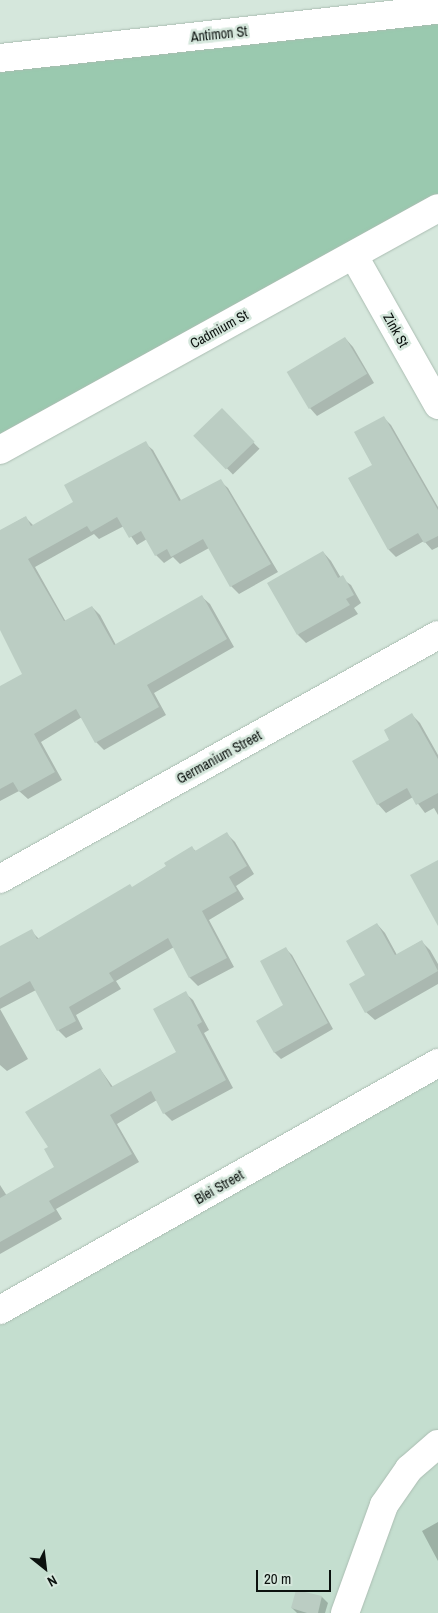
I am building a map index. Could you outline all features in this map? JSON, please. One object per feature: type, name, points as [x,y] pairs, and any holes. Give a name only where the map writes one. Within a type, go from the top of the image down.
[{"type":"street","name":"Antimon St","points":[[0,58],[429,7]]},
{"type":"street","name":"Cadmium St","points":[[0,450],[438,208]]},
{"type":"street","name":"Zink St","points":[[354,256],[438,405]]},
{"type":"street","name":"Germanium Street","points":[[0,879],[438,634]]},
{"type":"street","name":"Blei Street","points":[[0,1310],[438,1063]]},
{"type":"street","points":[[346,1613],[384,1505],[409,1469],[438,1444]]},
{"type":"shaded area","points":[[438,1063],[438,1613],[0,1613],[0,1310]]},
{"type":"green space","points":[[438,10],[438,208],[0,450],[0,58]]},
{"type":"building","points":[[345,337],[367,374],[309,409],[287,372]]},
{"type":"building","points":[[222,408],[255,442],[226,470],[193,436]]},
{"type":"building","points":[[384,416],[438,510],[438,536],[424,543],[418,533],[388,550],[348,478],[372,465],[354,432]]},
{"type":"building","points":[[146,441],[179,501],[221,479],[271,564],[230,587],[203,539],[171,557],[167,549],[155,556],[141,531],[129,538],[117,517],[91,532],[87,526],[28,559],[64,621],[92,606],[114,645],[202,595],[227,639],[147,685],[159,707],[95,743],[76,709],[34,734],[55,772],[19,792],[13,782],[0,789],[0,686],[22,674],[0,630],[0,530],[26,516],[31,526],[73,502],[64,485]]},
{"type":"building","points":[[323,551],[338,578],[343,575],[354,595],[346,599],[350,605],[297,635],[267,583]]},
{"type":"building","points":[[412,713],[438,759],[438,793],[416,805],[407,788],[377,805],[352,761],[389,740],[384,730]]},
{"type":"building","points":[[227,832],[247,866],[229,877],[237,891],[202,911],[227,958],[189,978],[168,938],[109,973],[114,981],[69,1007],[76,1021],[57,1031],[30,981],[0,998],[0,946],[32,929],[37,939],[130,884],[132,887],[166,866],[164,863],[192,846],[195,851]]},
{"type":"building","points":[[438,860],[438,926],[410,875]]},
{"type":"building","points":[[377,923],[395,955],[422,940],[438,971],[365,1013],[349,984],[365,975],[346,941]]},
{"type":"building","points":[[286,947],[328,1023],[274,1053],[256,1021],[283,1005],[260,961]]},
{"type":"building","points":[[186,991],[202,1022],[197,1025],[226,1080],[163,1114],[151,1091],[110,1115],[132,1154],[49,1201],[55,1211],[0,1242],[0,1198],[54,1167],[44,1149],[48,1147],[25,1112],[100,1068],[111,1087],[176,1052],[153,1009]]},
{"type":"building","points":[[296,1590],[322,1596],[318,1613],[307,1613],[291,1608]]}]
